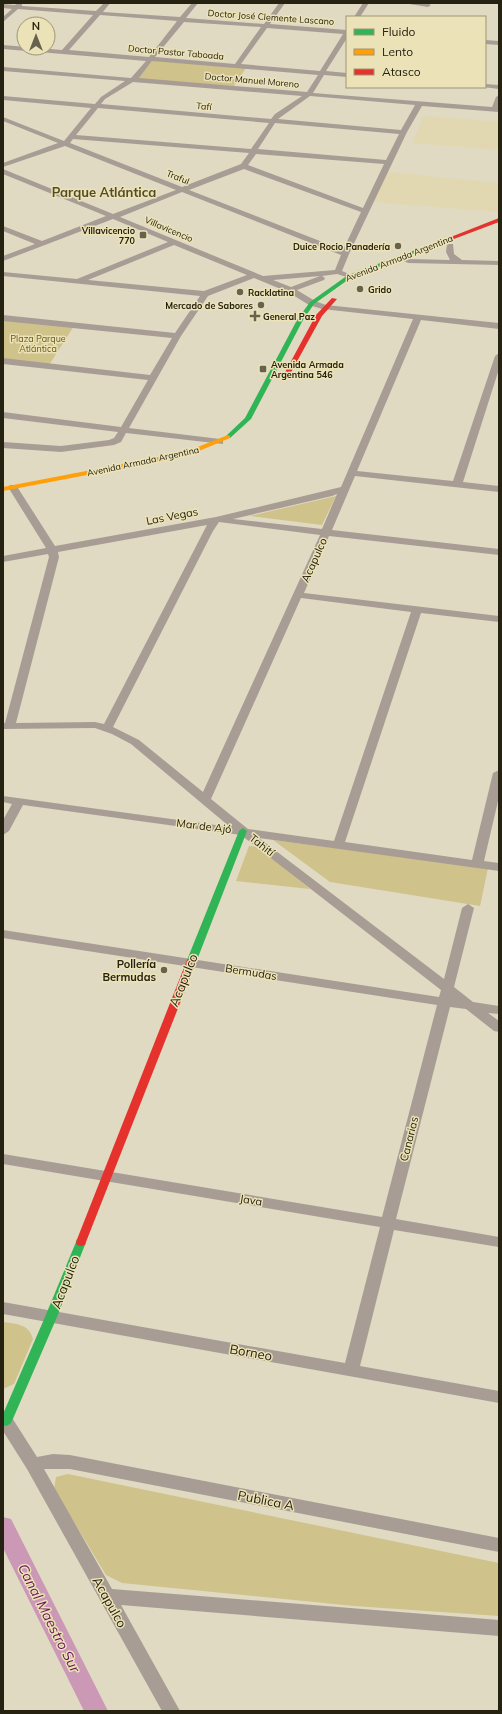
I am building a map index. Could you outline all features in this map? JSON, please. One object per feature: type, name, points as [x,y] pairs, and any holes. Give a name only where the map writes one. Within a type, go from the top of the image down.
[{"type":"main road","name":"Avenida Armada Argentina","points":[[3,497],[11,490],[224,447],[248,419],[300,320],[312,303],[335,284],[350,276],[499,220]]},
{"type":"main road","name":"Avenida Armada Argentina","points":[[280,385],[326,307],[339,294],[353,284],[373,274],[499,227]]},
{"type":"main road","name":"Avenida Armada Argentina","points":[[11,490],[198,459]]},
{"type":"main road","name":"Acapulco","points":[[4,1420],[51,1317],[243,831]]},
{"type":"street","points":[[64,52],[107,3]]},
{"type":"street","points":[[3,165],[66,143],[96,106],[110,93],[132,80],[151,59],[195,3]]},
{"type":"street","points":[[237,66],[264,25],[282,3]]},
{"type":"street","points":[[358,16],[366,3]]},
{"type":"street","points":[[406,3],[428,5]]},
{"type":"street","points":[[3,20],[19,5]]},
{"type":"street","name":"Doctor José Clemente Lascano","points":[[3,6],[19,5],[98,13],[264,25],[346,33]]},
{"type":"street","points":[[3,259],[244,166],[280,112],[309,94],[346,35]]},
{"type":"street","points":[[486,42],[499,43]]},
{"type":"street","name":"Doctor Pastor Taboada","points":[[3,47],[346,75]]},
{"type":"street","points":[[338,48],[346,49]]},
{"type":"street","name":"Doctor Manuel Moreno","points":[[3,69],[496,110]]},
{"type":"street","points":[[486,86],[499,87]]},
{"type":"street","points":[[496,110],[499,97]]},
{"type":"street","name":"Tafí","points":[[3,98],[403,132]]},
{"type":"street","points":[[291,290],[338,272],[364,211],[403,132],[420,103]]},
{"type":"street","name":"Traful","points":[[3,119],[345,254]]},
{"type":"street","points":[[73,136],[389,162]]},
{"type":"street","points":[[244,166],[364,211]]},
{"type":"street","name":"Villavicencio","points":[[3,171],[291,290],[312,303],[326,307],[499,326]]},
{"type":"street","points":[[3,228],[41,244]]},
{"type":"street","points":[[77,282],[174,242]]},
{"type":"street","points":[[450,246],[450,254],[453,259],[468,263]]},
{"type":"street","points":[[408,261],[499,263]]},
{"type":"street","points":[[3,274],[205,294],[257,276],[338,272],[350,276]]},
{"type":"street","points":[[3,445],[39,449],[85,447],[111,443],[118,440],[177,336],[205,294]]},
{"type":"street","points":[[3,318],[177,336]]},
{"type":"street","name":"Acapulco","points":[[205,800],[326,532],[418,318]]},
{"type":"street","points":[[457,485],[499,356]]},
{"type":"street","points":[[3,361],[153,378]]},
{"type":"street","points":[[3,415],[125,430],[224,447]]},
{"type":"street","points":[[351,473],[499,489]]},
{"type":"street","name":"Las Vegas","points":[[3,560],[216,520],[344,489]]},
{"type":"street","points":[[6,726],[54,557],[53,551],[11,490]]},
{"type":"street","points":[[107,728],[208,530],[216,520],[499,552]]},
{"type":"street","points":[[298,595],[499,619]]},
{"type":"street","points":[[338,845],[417,609]]},
{"type":"street","name":"Tahití","points":[[6,726],[79,724],[107,728],[135,742],[446,995]]},
{"type":"street","points":[[477,864],[499,773]]},
{"type":"street","name":"Mar de Ajó","points":[[3,799],[499,867]]},
{"type":"street","points":[[3,831],[18,802]]},
{"type":"street","name":"Canarias","points":[[350,1370],[468,908]]},
{"type":"street","name":"Bermudas","points":[[3,934],[190,963],[446,995],[468,1006],[499,1010]]},
{"type":"street","points":[[468,1006],[499,1028]]},
{"type":"street","name":"Java","points":[[3,1159],[499,1242]]},
{"type":"street","name":"Borneo","points":[[3,1308],[499,1397]]},
{"type":"street","name":"Acapulco","points":[[4,1420],[33,1464],[171,1711]]},
{"type":"street","name":"Publica A","points":[[33,1464],[54,1461],[70,1462],[499,1545]]},
{"type":"street","points":[[107,1596],[499,1628]]},
{"type":"shaded area","points":[[423,116],[499,122],[499,150],[413,143]]},
{"type":"shaded area","points":[[388,172],[499,183],[499,212],[372,202]]},
{"type":"green space","points":[[153,60],[246,68],[234,86],[138,79]]},
{"type":"green space","name":"Plaza Parque Atlántica","points":[[3,319],[74,326],[49,365],[3,360]]},
{"type":"green space","points":[[336,496],[322,525],[250,516]]},
{"type":"green space","points":[[273,840],[488,868],[480,906],[330,882]]},
{"type":"green space","points":[[249,846],[259,847],[310,889],[236,881]]},
{"type":"green space","points":[[3,1322],[22,1326],[29,1330],[33,1339],[14,1384],[3,1389]]},
{"type":"green space","points":[[68,1474],[499,1563],[499,1616],[354,1606],[122,1583],[106,1575],[54,1489],[56,1477]]},
{"type":"waterway","name":"Canal Maestro Sur","points":[[3,1526],[96,1711]]},
{"type":"traffic: fast","points":[[228,437],[248,419],[300,320],[312,303],[350,276],[436,244]]},
{"type":"traffic: fast","points":[[192,960],[243,831]]},
{"type":"traffic: fast","points":[[6,1421],[51,1317],[81,1242]]},
{"type":"traffic: slow","points":[[3,489],[187,454],[228,437]]},
{"type":"traffic: jam","points":[[436,244],[499,220]]},
{"type":"traffic: jam","points":[[286,376],[319,315],[334,299]]},
{"type":"traffic: jam","points":[[81,1242],[192,960]]},
{"type":"place","name":"Villavicencio 770","points":[[143,235]]},
{"type":"place","name":"Duice Rocio Panadería","points":[[398,246]]},
{"type":"place","name":"Grido","points":[[360,289]]},
{"type":"place","name":"Racklatina","points":[[240,292]]},
{"type":"place","name":"Mercado de Sabores","points":[[261,305]]},
{"type":"place","name":"General Paz","points":[[255,316]]},
{"type":"place","name":"Avenida Armada Argentina 546","points":[[263,369]]},
{"type":"place","name":"Pollería Bermudas","points":[[164,970]]},
{"type":"district","name":"Parque Atlántica","points":[[104,192]]}]
